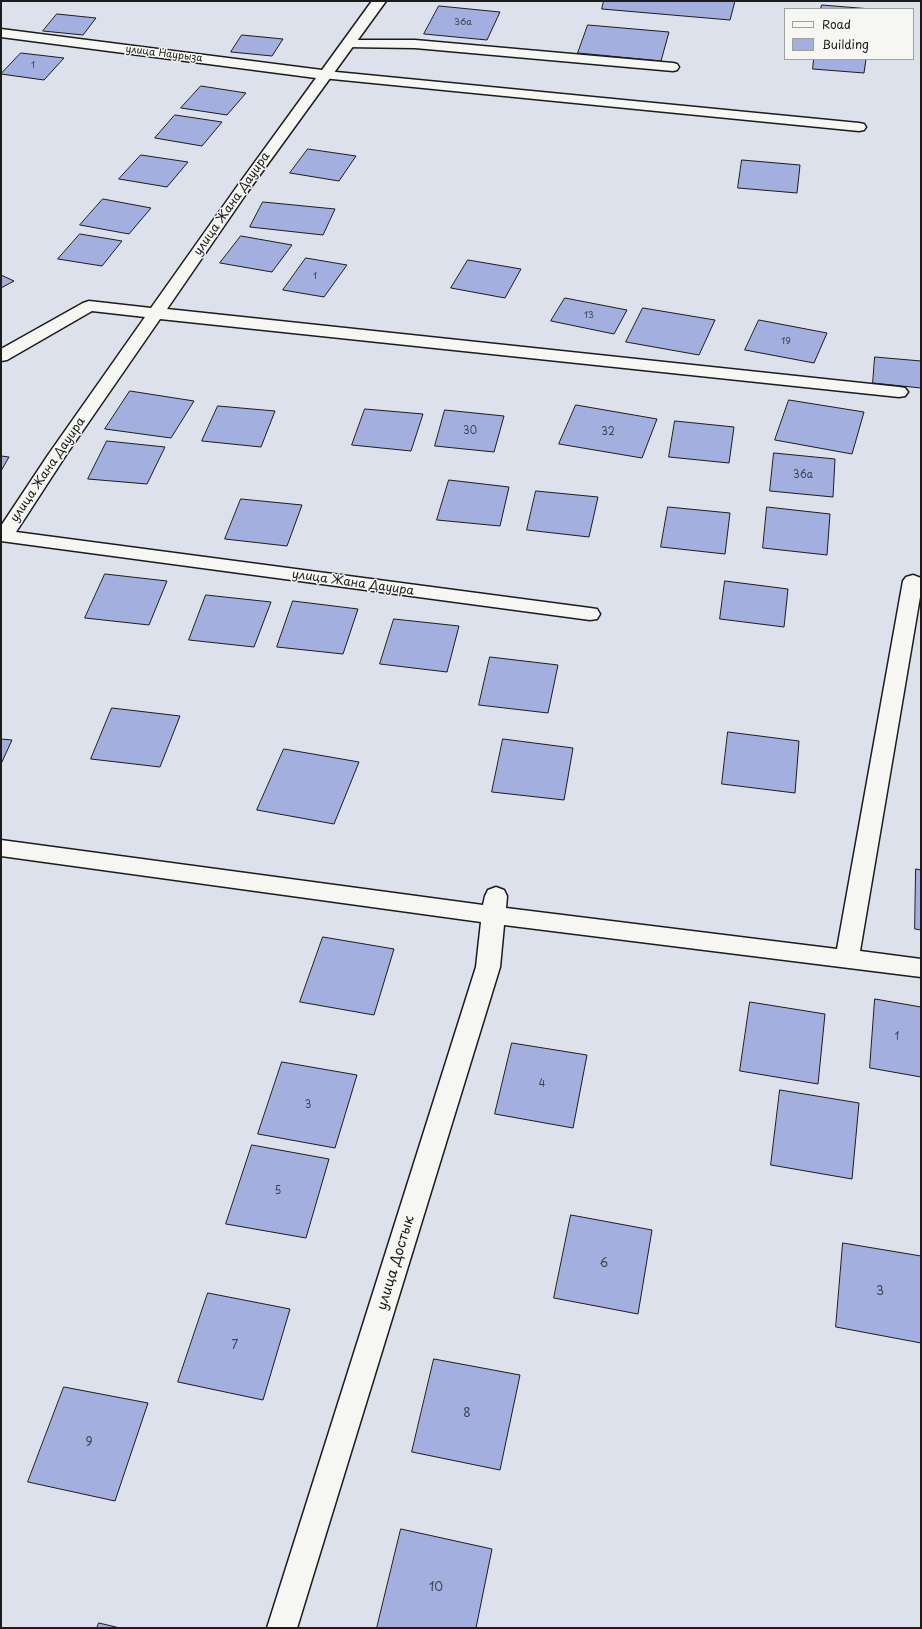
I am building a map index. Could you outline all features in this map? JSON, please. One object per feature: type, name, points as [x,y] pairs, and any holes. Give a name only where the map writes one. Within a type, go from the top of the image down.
[{"type":"street","name":"улица Жана Дауира","points":[[380,1],[241,191],[57,455],[4,536],[590,614]]},
{"type":"street","name":"улица Наурыза","points":[[1,33],[326,75]]},
{"type":"street","points":[[1,356],[89,306],[899,392]]},
{"type":"street","points":[[847,958],[912,581]]},
{"type":"street","points":[[1,848],[494,905],[921,968]]},
{"type":"street","name":"улица Достык","points":[[282,1628],[488,967],[494,905]]},
{"type":"lane","points":[[350,44],[415,44],[673,67]]},
{"type":"lane","points":[[326,75],[859,127]]},
{"type":"building","points":[[604,1],[735,1],[730,20],[602,9]]},
{"type":"building","points":[[822,5],[859,8],[821,8]]},
{"type":"building","points":[[439,6],[500,12],[487,40],[424,34]]},
{"type":"building","points":[[57,14],[96,18],[83,35],[43,31]]},
{"type":"building","points":[[588,25],[669,32],[661,61],[578,53]]},
{"type":"building","points":[[242,35],[283,39],[272,56],[231,52]]},
{"type":"building","points":[[21,53],[64,58],[44,80],[1,74]]},
{"type":"building","points":[[814,60],[866,60],[864,73],[813,69]]},
{"type":"building","points":[[201,86],[246,93],[227,115],[181,108]]},
{"type":"building","points":[[175,115],[222,122],[202,146],[155,138]]},
{"type":"building","points":[[308,149],[356,156],[339,181],[290,173]]},
{"type":"building","points":[[141,155],[188,162],[167,187],[119,179]]},
{"type":"building","points":[[742,160],[800,165],[797,193],[738,188]]},
{"type":"building","points":[[103,199],[151,208],[129,234],[80,225]]},
{"type":"building","points":[[263,202],[335,209],[323,235],[250,227]]},
{"type":"building","points":[[80,234],[122,241],[102,266],[58,259]]},
{"type":"building","points":[[241,236],[292,245],[272,272],[220,263]]},
{"type":"building","points":[[306,258],[347,265],[324,297],[283,290]]},
{"type":"building","points":[[468,260],[521,269],[505,298],[451,288]]},
{"type":"building","points":[[1,275],[14,281],[1,288]]},
{"type":"building","points":[[565,298],[627,310],[614,334],[551,321]]},
{"type":"building","points":[[643,308],[715,320],[699,355],[626,342]]},
{"type":"building","points":[[759,320],[827,333],[814,363],[745,350]]},
{"type":"building","points":[[875,357],[921,361],[921,388],[873,383]]},
{"type":"building","points":[[130,391],[194,401],[171,438],[105,429]]},
{"type":"building","points":[[789,400],[864,412],[852,454],[775,440]]},
{"type":"building","points":[[576,405],[657,419],[642,458],[559,444]]},
{"type":"building","points":[[218,406],[275,411],[261,447],[202,441]]},
{"type":"building","points":[[365,409],[423,414],[411,451],[352,445]]},
{"type":"building","points":[[445,410],[504,416],[494,452],[435,446]]},
{"type":"building","points":[[675,421],[734,427],[729,463],[669,457]]},
{"type":"building","points":[[107,441],[165,447],[147,484],[88,479]]},
{"type":"building","points":[[774,453],[835,459],[833,497],[770,491]]},
{"type":"building","points":[[1,456],[9,457],[1,471]]},
{"type":"building","points":[[449,480],[509,487],[500,526],[437,520]]},
{"type":"building","points":[[536,491],[598,497],[589,537],[527,530]]},
{"type":"building","points":[[241,499],[302,505],[287,546],[225,539]]},
{"type":"building","points":[[668,507],[730,513],[725,554],[661,547]]},
{"type":"building","points":[[767,507],[830,514],[827,555],[763,548]]},
{"type":"building","points":[[105,574],[167,581],[149,625],[85,618]]},
{"type":"building","points":[[725,581],[788,589],[784,627],[720,619]]},
{"type":"building","points":[[206,595],[271,602],[254,647],[189,640]]},
{"type":"building","points":[[293,601],[358,609],[343,654],[277,647]]},
{"type":"building","points":[[394,619],[459,626],[447,672],[380,664]]},
{"type":"building","points":[[490,657],[558,665],[548,713],[479,705]]},
{"type":"building","points":[[112,708],[180,716],[160,767],[91,759]]},
{"type":"building","points":[[728,732],[799,741],[795,793],[722,784]]},
{"type":"building","points":[[1,739],[12,740],[1,764]]},
{"type":"building","points":[[503,739],[573,748],[564,800],[492,792]]},
{"type":"building","points":[[284,749],[359,762],[334,824],[257,810]]},
{"type":"building","points":[[916,869],[921,870],[921,930],[915,929]]},
{"type":"building","points":[[323,937],[394,949],[374,1015],[300,1002]]},
{"type":"building","points":[[875,999],[921,1007],[921,1077],[870,1068]]},
{"type":"building","points":[[750,1002],[825,1014],[818,1084],[740,1071]]},
{"type":"building","points":[[512,1043],[587,1055],[573,1128],[495,1114]]},
{"type":"building","points":[[282,1062],[357,1075],[335,1148],[258,1134]]},
{"type":"building","points":[[780,1090],[859,1103],[852,1179],[771,1165]]},
{"type":"building","points":[[252,1145],[329,1159],[306,1238],[226,1224]]},
{"type":"building","points":[[571,1215],[652,1230],[638,1314],[554,1298]]},
{"type":"building","points":[[843,1243],[921,1256],[921,1343],[836,1327]]},
{"type":"building","points":[[208,1293],[290,1309],[263,1400],[178,1382]]},
{"type":"building","points":[[434,1359],[520,1375],[500,1470],[412,1452]]},
{"type":"building","points":[[64,1387],[148,1403],[115,1501],[28,1482]]},
{"type":"building","points":[[401,1529],[492,1549],[476,1628],[377,1628]]},
{"type":"building","points":[[99,1623],[120,1628],[97,1628]]}]
